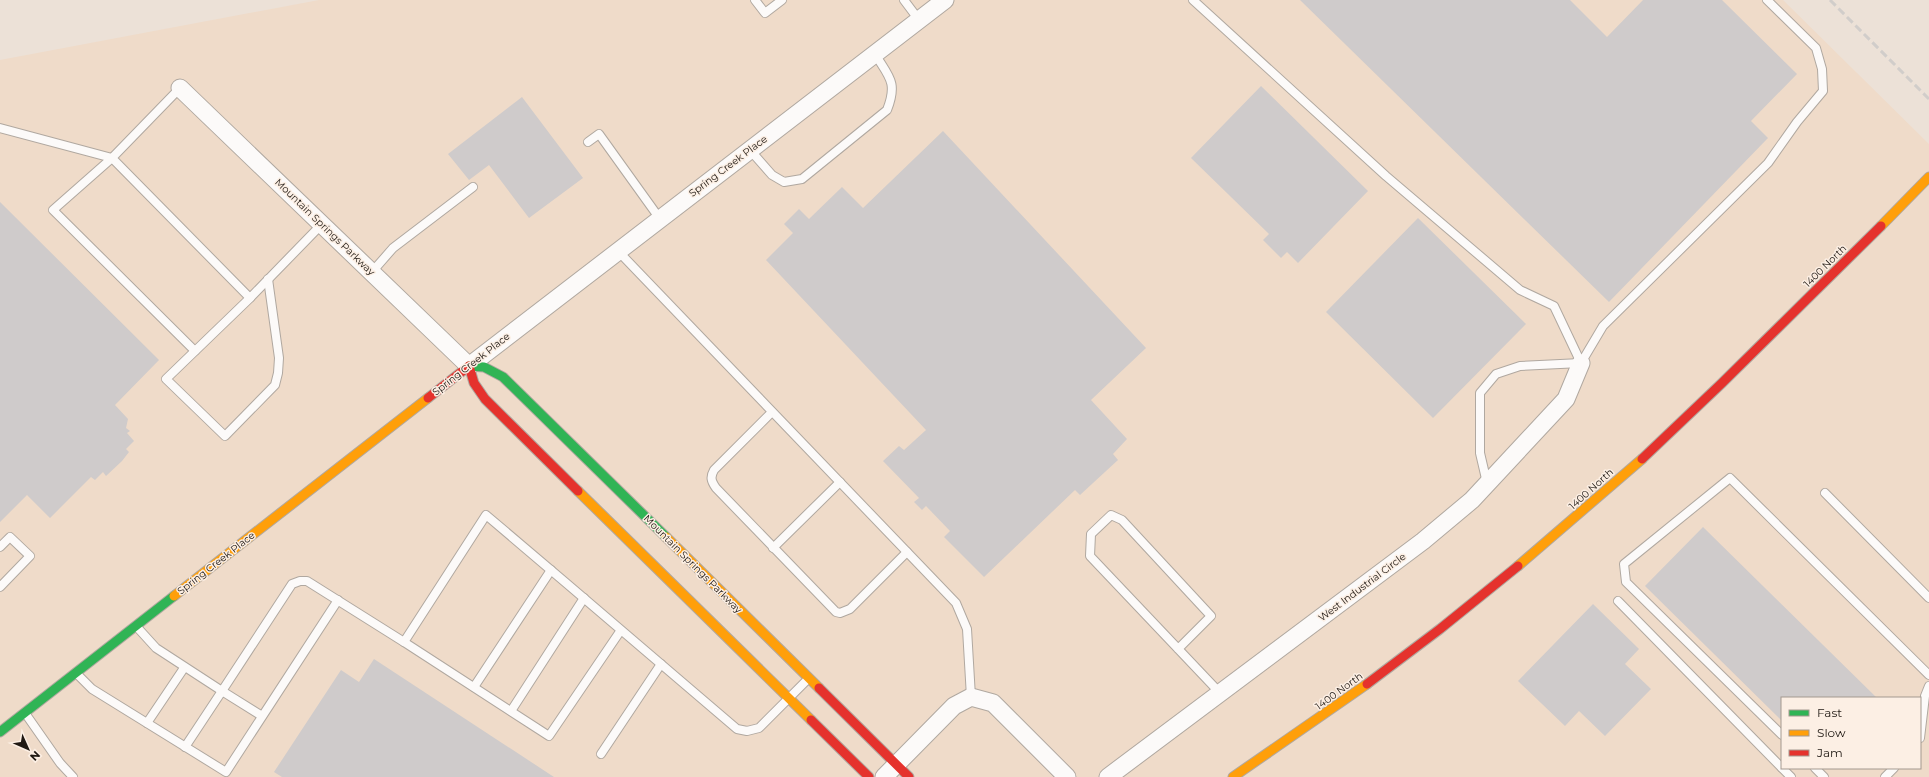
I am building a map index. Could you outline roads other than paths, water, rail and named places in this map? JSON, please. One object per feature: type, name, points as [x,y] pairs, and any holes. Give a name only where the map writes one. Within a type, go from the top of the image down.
[{"type":"street","name":"Spring Creek Place","points":[[2,727],[76,672],[618,250],[945,0]]},
{"type":"street","name":"Mountain Springs Parkway","points":[[180,88],[469,366],[474,383],[485,399],[869,777]]},
{"type":"street","name":"1400 North","points":[[1233,777],[1343,702],[1422,643],[1500,582],[1595,502],[1704,401],[1929,177]]},
{"type":"street","name":"West Industrial Circle","points":[[1108,777],[1423,541],[1472,500],[1566,399],[1581,363]]},
{"type":"street","name":"Mountain Springs Parkway","points":[[469,366],[484,367],[503,377],[909,777]]},
{"type":"street","points":[[884,777],[954,706],[971,698],[993,703],[1067,777]]},
{"type":"lane","points":[[755,0],[765,13],[782,0]]},
{"type":"lane","points":[[904,0],[919,20]]},
{"type":"lane","points":[[1193,0],[1386,176],[1508,280],[1520,290],[1554,306],[1581,363]]},
{"type":"lane","points":[[1581,363],[1603,326],[1768,163],[1797,122],[1823,91],[1822,69],[1816,48],[1767,0]]},
{"type":"lane","points":[[750,150],[772,175],[784,182],[802,179],[887,110],[892,96],[892,81],[875,54]]},
{"type":"lane","points":[[180,88],[112,158],[53,210],[195,351]]},
{"type":"lane","points":[[0,128],[112,158],[250,298]]},
{"type":"lane","points":[[588,142],[598,134],[660,219]]},
{"type":"lane","points":[[372,272],[393,248],[473,187]]},
{"type":"lane","points":[[268,279],[279,358],[278,373],[275,385],[225,436],[166,379],[250,298],[268,279],[322,224]]},
{"type":"lane","points":[[618,250],[956,603],[967,629],[971,698]]},
{"type":"lane","points":[[1487,483],[1480,453],[1480,393],[1496,374],[1520,366],[1581,363]]},
{"type":"lane","points":[[772,412],[714,470],[710,476],[711,482],[716,488],[836,612],[840,613],[850,609],[907,552]]},
{"type":"lane","points":[[1781,734],[1626,582],[1624,564],[1730,478],[1929,675]]},
{"type":"lane","points":[[774,548],[840,482]]},
{"type":"lane","points":[[1824,493],[1929,598]]},
{"type":"lane","points":[[404,642],[486,515],[738,729],[747,731],[759,728],[809,678]]},
{"type":"lane","points":[[1178,649],[1211,616],[1122,520],[1111,515],[1091,534],[1090,556],[1178,649],[1220,693]]},
{"type":"lane","points":[[0,547],[10,537],[30,556],[0,587]]},
{"type":"lane","points":[[474,688],[551,570]]},
{"type":"lane","points":[[186,748],[292,584],[300,581],[307,581],[338,600],[549,736],[621,630]]},
{"type":"lane","points":[[511,712],[584,598]]},
{"type":"lane","points":[[76,672],[92,689],[226,772],[338,600]]},
{"type":"lane","points":[[1618,601],[1781,767]]},
{"type":"lane","points":[[136,625],[156,648],[184,668],[262,716]]},
{"type":"lane","points":[[601,754],[661,664]]},
{"type":"lane","points":[[147,723],[184,668]]},
{"type":"lane","points":[[1921,730],[1925,696],[1929,686]]},
{"type":"lane","points":[[24,712],[60,763],[73,777]]},
{"type":"lane","points":[[1783,769],[1791,777]]},
{"type":"lane","points":[[1816,769],[1824,777]]},
{"type":"lane","points":[[1885,777],[1893,769]]},
{"type":"railway","points":[[1830,0],[1929,99]]}]
